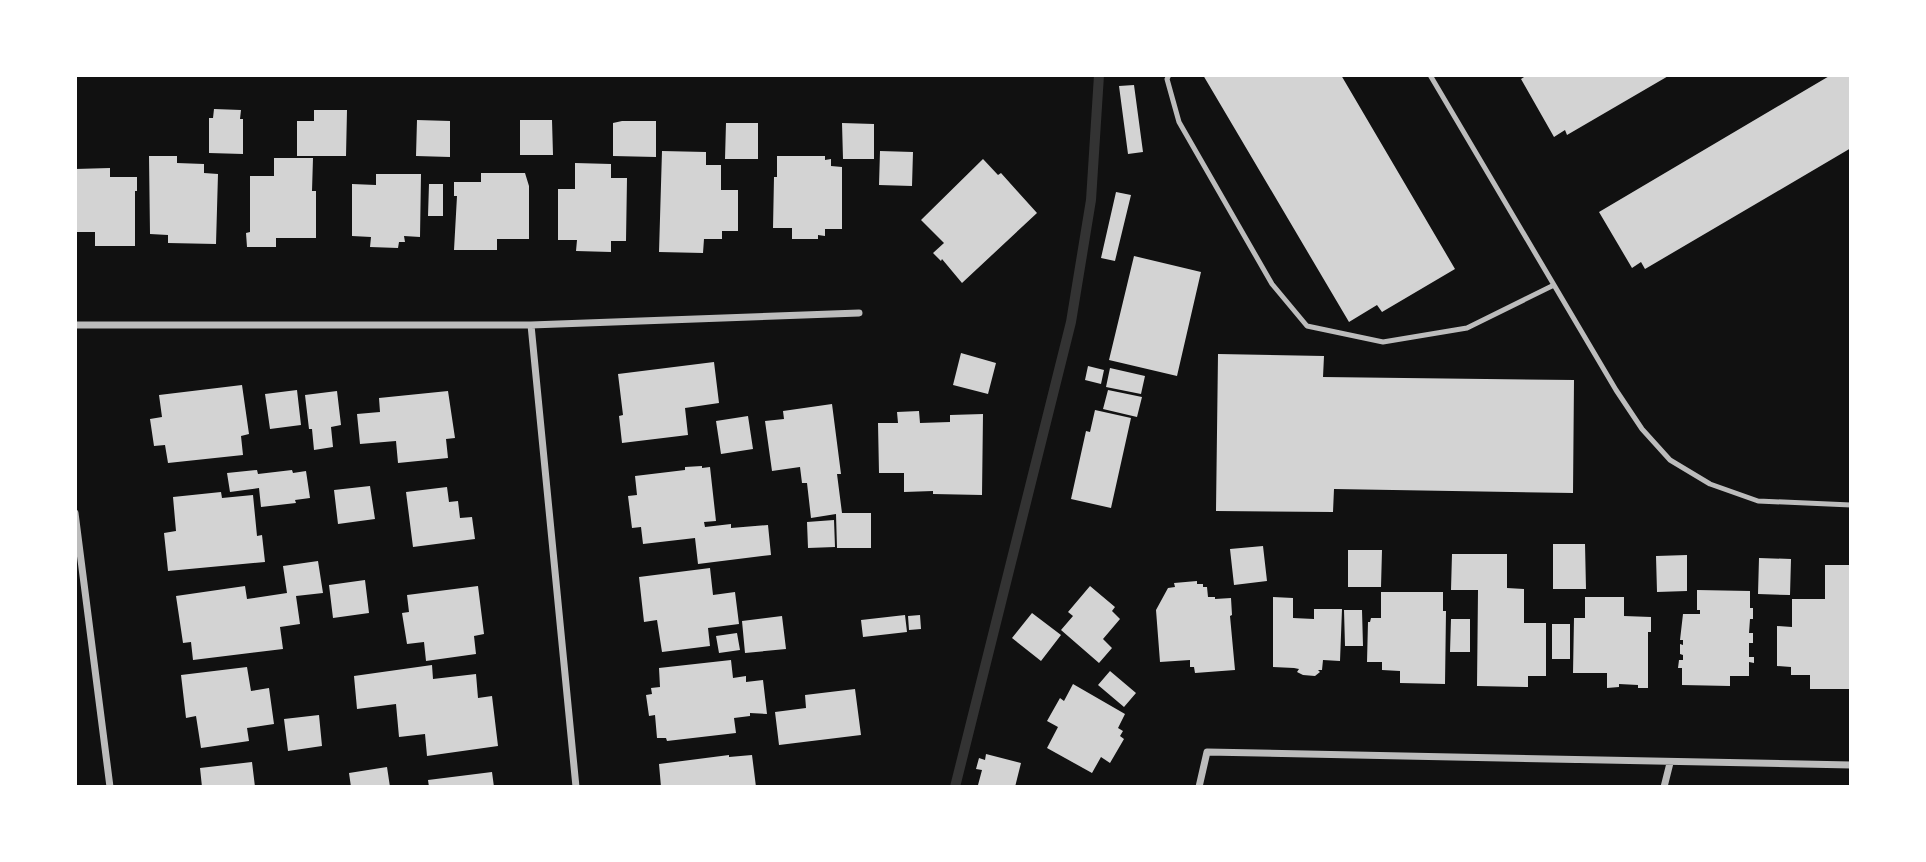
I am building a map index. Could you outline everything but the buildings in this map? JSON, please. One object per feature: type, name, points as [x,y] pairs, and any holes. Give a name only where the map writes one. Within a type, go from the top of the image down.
[{"type":"street","points":[[75,325],[531,324],[859,313]]},
{"type":"street","points":[[531,324],[576,787]]},
{"type":"street","points":[[75,513],[110,787]]},
{"type":"street","points":[[1199,787],[1207,752],[1851,765]]},
{"type":"street","points":[[1664,787],[1670,763]]},
{"type":"lane","points":[[1169,75],[1167,79],[1179,122],[1272,284],[1307,326],[1383,342],[1467,328],[1554,285]]},
{"type":"lane","points":[[1430,75],[1616,390],[1642,429],[1670,460],[1710,484],[1758,501],[1851,505]]},
{"type":"waterway","points":[[955,787],[1071,322],[1091,200],[1099,75]]}]
